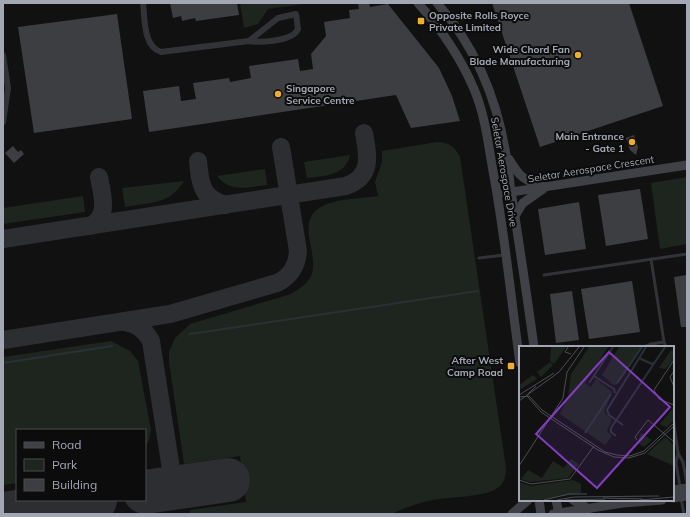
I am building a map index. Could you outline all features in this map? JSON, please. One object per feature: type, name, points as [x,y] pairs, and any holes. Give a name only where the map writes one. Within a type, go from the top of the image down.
[{"type":"street","points":[[143,3],[149,41],[153,48],[161,52],[250,40],[258,42],[290,37],[298,29],[296,14],[278,18],[250,40]]},
{"type":"street","name":"Seletar Aerospace Drive","points":[[418,3],[443,32],[466,71],[484,117],[498,194],[519,355]]},
{"type":"street","name":"Seletar Aerospace Drive","points":[[437,3],[459,31],[481,70],[500,124],[507,156],[534,346]]},
{"type":"street","points":[[3,55],[8,88],[3,122]]},
{"type":"street","points":[[507,156],[520,176],[527,181],[546,187]]},
{"type":"street","name":"Seletar Aerospace Crescent","points":[[498,194],[687,165]]},
{"type":"street","points":[[516,216],[523,203],[546,187]]},
{"type":"street","points":[[512,514],[527,501]]},
{"type":"street","points":[[539,501],[541,514]]},
{"type":"street","points":[[556,501],[557,514],[586,511],[626,502],[644,501]]},
{"type":"street","points":[[574,501],[586,511]]},
{"type":"lane","points":[[479,258],[506,254]]},
{"type":"lane","points":[[544,275],[687,254]]},
{"type":"lane","points":[[651,259],[666,346]]},
{"type":"lane","points":[[646,346],[664,342]]},
{"type":"lane","points":[[674,424],[678,453],[676,463],[684,514]]},
{"type":"lane","points":[[678,453],[684,462],[681,492]]},
{"type":"green space","points":[[240,3],[304,4],[268,9],[258,24],[244,28]]},
{"type":"green space","points":[[437,142],[445,143],[451,146],[456,150],[460,157],[506,468],[503,483],[496,489],[483,494],[432,500],[391,514],[190,514],[190,510],[246,502],[240,456],[184,464],[169,362],[169,352],[175,338],[190,324],[291,294],[302,287],[308,281],[312,272],[313,263],[309,222],[313,214],[321,207],[334,202],[378,196],[375,182],[382,162],[382,151]]},
{"type":"green space","points":[[350,155],[348,162],[339,171],[333,174],[307,178],[304,162]]},
{"type":"green space","points":[[265,169],[267,185],[246,188],[234,187],[228,185],[217,176]]},
{"type":"green space","points":[[687,177],[687,244],[660,249],[651,183]]},
{"type":"green space","points":[[184,181],[178,189],[166,198],[151,203],[125,207],[122,188]]},
{"type":"green space","points":[[83,196],[85,212],[3,224],[3,208]]},
{"type":"green space","points":[[111,341],[130,351],[138,361],[151,430],[146,446],[146,429],[16,429],[16,483],[3,485],[3,357]]},
{"type":"building","points":[[170,3],[237,3],[239,15],[196,21],[195,18],[182,21],[181,16],[173,18]]},
{"type":"building","points":[[358,3],[369,3],[370,7],[388,4],[439,68],[452,96],[460,121],[411,128],[396,95],[149,132],[143,91],[179,86],[181,101],[196,99],[193,83],[229,78],[230,82],[251,78],[249,66],[298,59],[300,71],[313,69],[311,54],[326,36],[324,22],[350,18],[349,10],[359,9]]},
{"type":"building","name":"Wide Chord Fan Blade Manufacturing","points":[[492,3],[629,3],[663,106],[540,147]]},
{"type":"building","points":[[117,14],[132,119],[34,133],[18,27]]},
{"type":"building","name":"Main Entrance - Gate 1","points":[[634,135],[638,147],[636,155],[630,150],[626,138]]},
{"type":"building","points":[[13,146],[18,152],[21,150],[24,154],[14,163],[5,153]]},
{"type":"building","points":[[640,189],[648,239],[606,246],[598,195]]},
{"type":"building","points":[[579,202],[586,249],[545,255],[538,209]]},
{"type":"building","points":[[687,275],[687,327],[681,327],[674,277]]},
{"type":"building","points":[[632,281],[640,332],[589,339],[581,289]]},
{"type":"building","points":[[572,291],[579,340],[556,343],[550,294]]},
{"type":"waterway","points":[[190,334],[478,291]]},
{"type":"waterway","points":[[3,363],[112,346]]},
{"type":"taxiway","points":[[3,239],[346,186],[355,182],[365,171],[367,164],[367,150],[364,133]]},
{"type":"taxiway","points":[[3,340],[170,314],[277,283],[282,280],[290,274],[295,266],[298,251],[281,147]]},
{"type":"taxiway","points":[[198,161],[203,189],[211,198],[226,205]]},
{"type":"taxiway","points":[[90,226],[96,222],[102,211],[103,198],[99,177]]},
{"type":"taxiway","points":[[124,322],[133,324],[140,328],[151,341],[174,488]]},
{"type":"runway","points":[[146,492],[228,480]]},
{"type":"runway","points":[[3,514],[88,501]]},
{"type":"place","name":"Opposite Rolls Royce Private Limited","points":[[421,21]]},
{"type":"place","name":"Wide Chord Fan Blade Manufacturing","points":[[578,55]]},
{"type":"place","name":"Singapore Service Centre","points":[[278,94]]},
{"type":"place","name":"Main Entrance - Gate 1","points":[[632,142]]},
{"type":"place","name":"After West Camp Road","points":[[511,366]]}]
